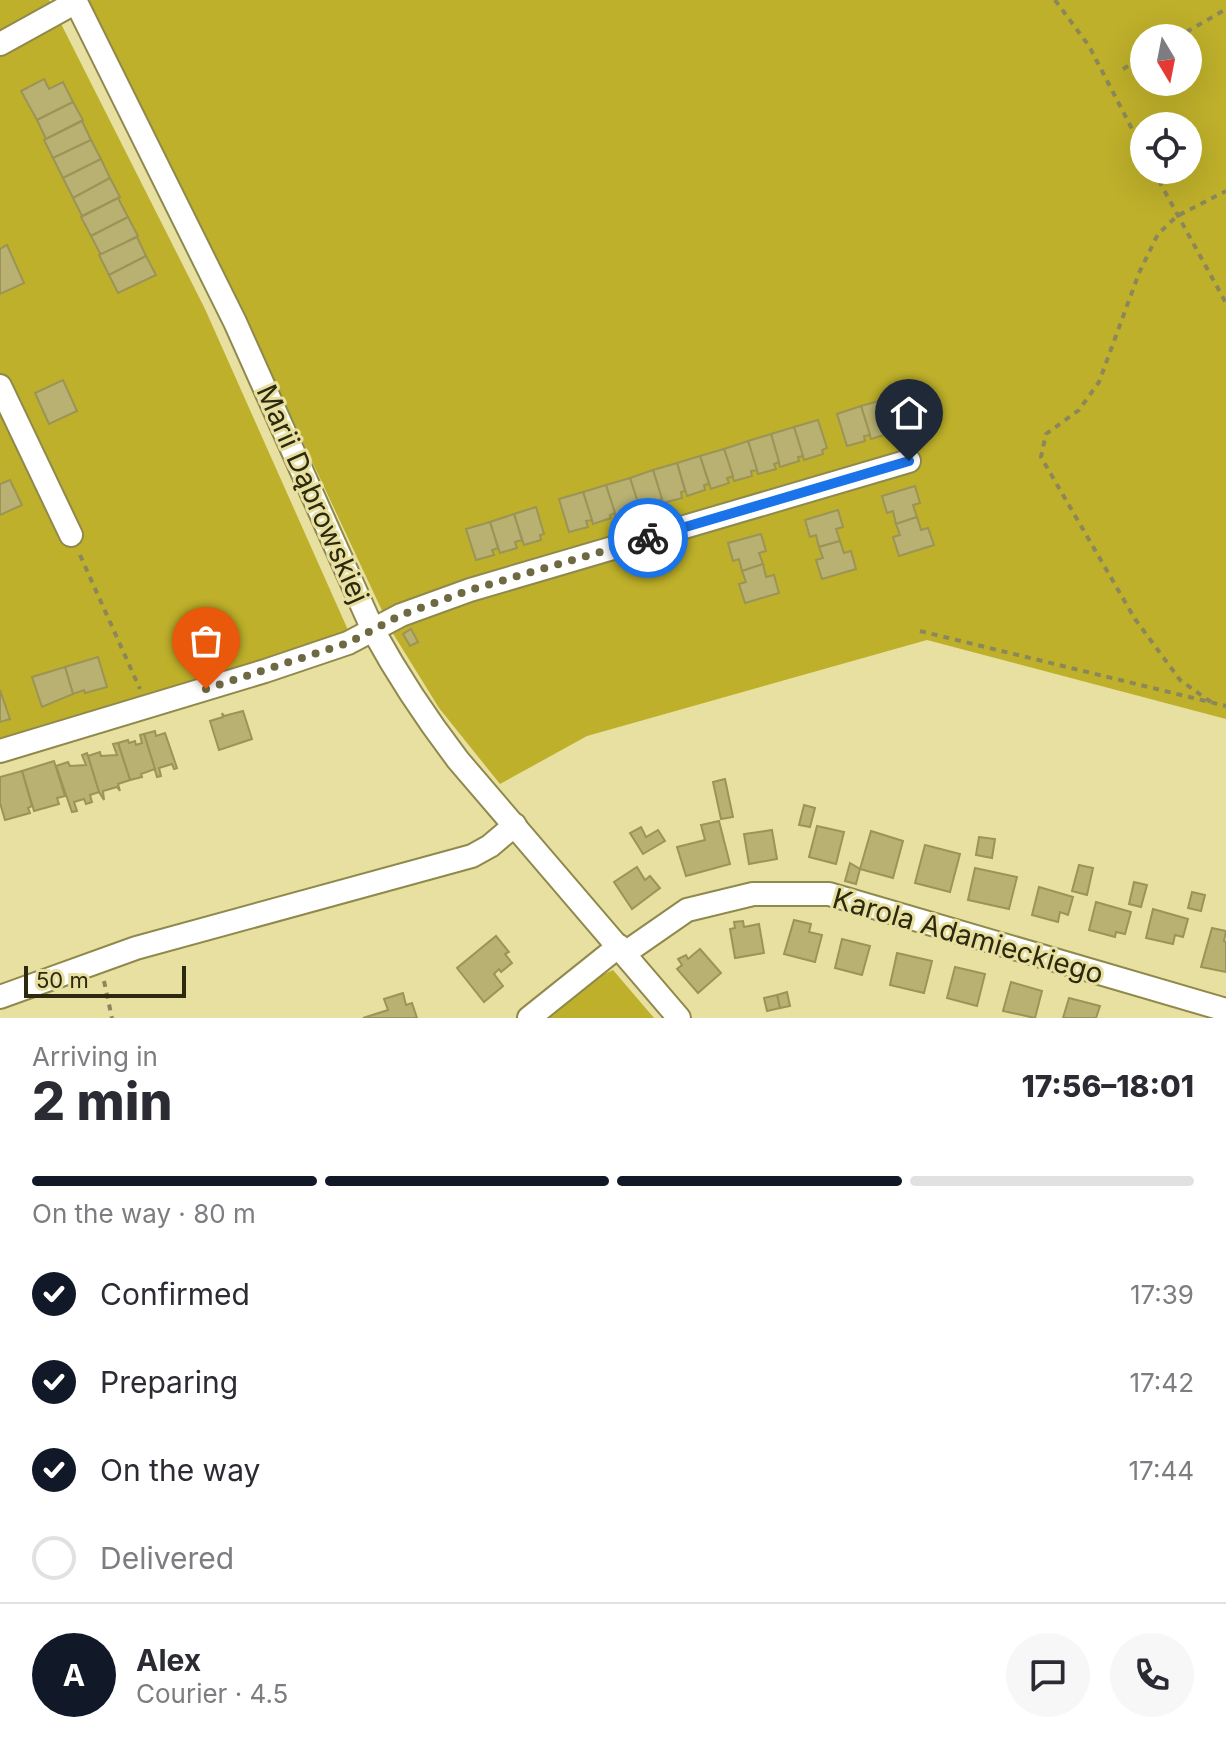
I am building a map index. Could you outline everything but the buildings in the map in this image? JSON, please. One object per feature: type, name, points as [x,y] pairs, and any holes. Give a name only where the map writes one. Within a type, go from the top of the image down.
[{"type":"street","points":[[0,44],[76,1]]},
{"type":"street","name":"Marii Dąbrowskiej","points":[[76,1],[235,322],[373,630],[396,673],[458,760],[679,1018]]},
{"type":"street","points":[[0,386],[71,535]]},
{"type":"street","points":[[0,751],[320,653],[348,643],[401,615],[470,590],[909,461]]},
{"type":"street","points":[[0,997],[151,944],[472,856],[490,846],[515,825]]},
{"type":"street","name":"Karola Adamieckiego","points":[[529,1018],[622,950],[687,910],[753,894],[829,894],[1226,1010]]},
{"type":"path","points":[[1055,0],[1089,46],[1130,125]]},
{"type":"path","points":[[1200,24],[1226,9]]},
{"type":"path","points":[[1123,69],[1130,65]]},
{"type":"path","points":[[1160,184],[1226,303]]},
{"type":"path","points":[[1211,702],[1180,680],[1135,619],[1041,457],[1046,434],[1079,410],[1099,382],[1139,273],[1158,234],[1177,216],[1226,191]]},
{"type":"path","points":[[71,535],[147,706]]},
{"type":"path","points":[[920,631],[1226,706]]},
{"type":"path","points":[[99,961],[112,1018]]},
{"type":"shaded area","points":[[0,0],[49,0],[205,309],[348,630],[344,635],[0,739]]},
{"type":"shaded area","points":[[88,0],[1226,0],[1226,719],[927,640],[587,736],[500,784],[439,708],[392,632],[237,301]]},
{"type":"shaded area","points":[[613,970],[654,1018],[545,1018],[600,976]]},
{"type":"way so far","points":[[206,689],[348,643],[401,615],[470,590],[648,538]]},
{"type":"route","points":[[648,538],[909,461]]}]
